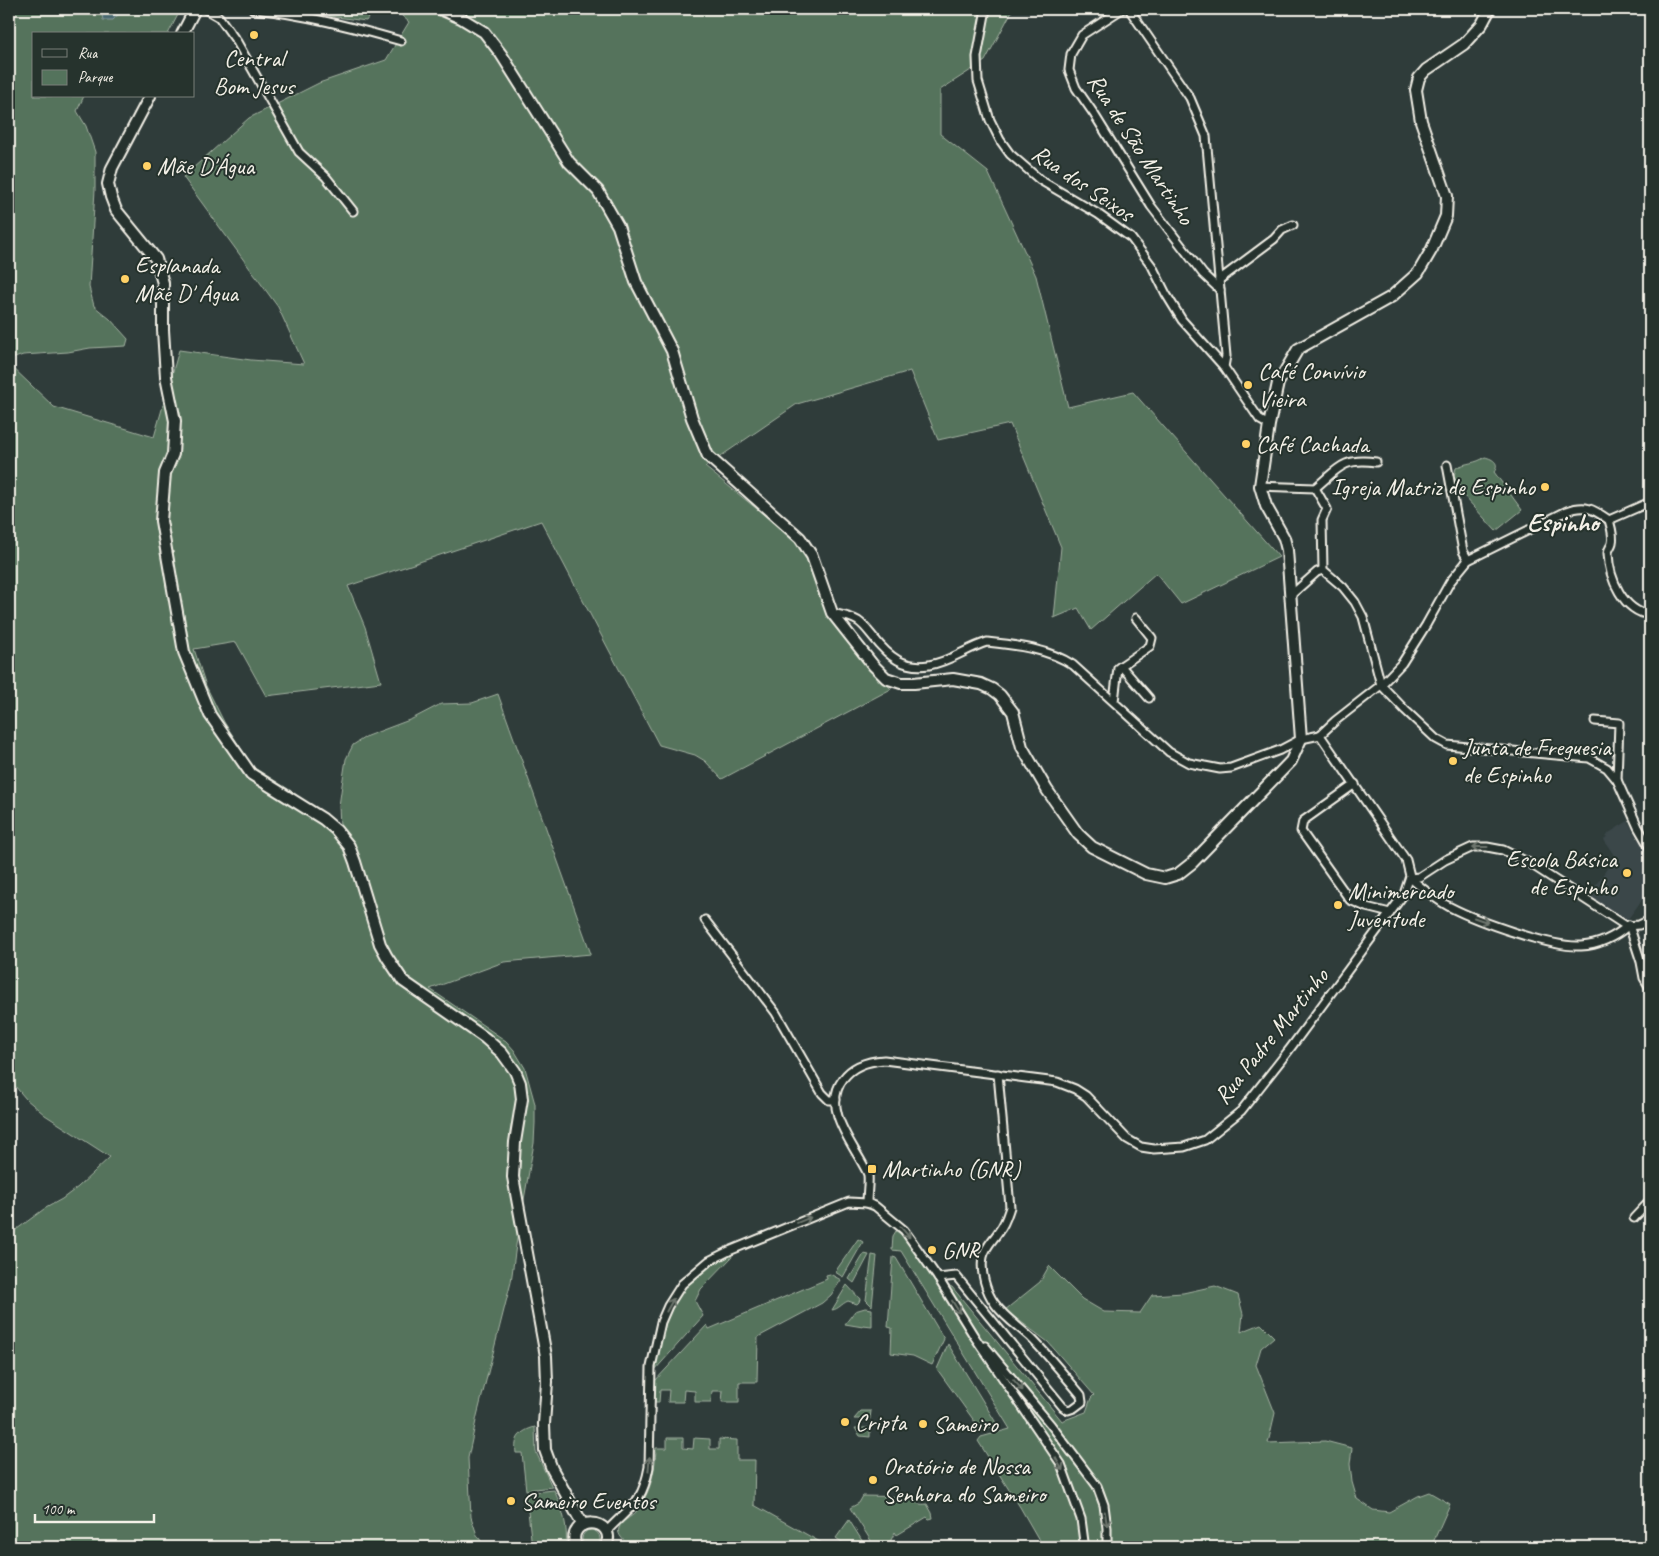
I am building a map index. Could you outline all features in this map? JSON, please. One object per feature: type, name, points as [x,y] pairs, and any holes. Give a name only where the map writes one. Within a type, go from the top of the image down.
[{"type":"main road","points":[[183,32],[195,9]]},
{"type":"main road","points":[[440,9],[461,18],[484,32],[501,54],[569,162],[598,191],[618,226],[636,282],[672,351],[692,418],[708,456],[800,538],[812,556],[832,612],[873,666],[886,678],[901,683],[953,678],[981,684],[992,689],[1000,695],[1013,712],[1022,747],[1047,790],[1078,834],[1092,847],[1146,874],[1165,878],[1178,874],[1185,868],[1291,760],[1301,739],[1287,550],[1284,538],[1266,506],[1260,486],[1269,425],[1278,383],[1298,349],[1391,297],[1418,273],[1432,249],[1446,216],[1447,196],[1421,121],[1416,90],[1419,78],[1426,70],[1464,44],[1482,24],[1490,9]]},
{"type":"main road","points":[[149,98],[112,168],[108,184],[116,210],[156,259],[163,283],[166,377],[175,421],[173,454],[165,473],[161,521],[184,652],[210,715],[251,774],[324,820],[336,830],[349,846],[356,862],[380,944],[404,980],[485,1038],[502,1053],[515,1071],[520,1083],[522,1099],[513,1177],[546,1356],[545,1450],[552,1469],[583,1525]]},
{"type":"main road","points":[[576,1547],[575,1535],[583,1525],[596,1524],[606,1532],[608,1539],[606,1547]]},
{"type":"street","points":[[205,9],[219,17],[237,42],[299,152],[326,177],[353,211]]},
{"type":"street","points":[[253,9],[300,16],[401,40]]},
{"type":"street","name":"Rua dos Seixos","points":[[986,9],[977,57],[978,81],[990,120],[1000,140],[1010,154],[1040,180],[1098,214],[1130,238],[1152,266],[1182,320],[1224,367]]},
{"type":"street","name":"Rua de São Martinho","points":[[1122,9],[1082,35],[1071,54],[1070,70],[1076,88],[1151,206],[1202,274],[1220,290]]},
{"type":"street","name":"Rua de São Martinho","points":[[1129,9],[1190,98],[1206,136],[1226,356],[1224,367]]},
{"type":"street","points":[[1219,280],[1274,239],[1282,230],[1293,225]]},
{"type":"street","points":[[1224,367],[1260,420],[1269,425]]},
{"type":"street","points":[[1260,486],[1315,488],[1344,463],[1360,460],[1376,462]]},
{"type":"street","points":[[1447,464],[1463,551],[1468,560]]},
{"type":"street","points":[[1315,488],[1327,509],[1322,520],[1323,570],[1343,587],[1355,602],[1363,617],[1381,685],[1404,710],[1436,739],[1447,745],[1589,758],[1607,768],[1617,780],[1638,827],[1650,848]]},
{"type":"street","points":[[1609,520],[1650,502]]},
{"type":"street","points":[[832,612],[858,621],[883,649],[896,660],[907,664],[932,665],[987,642],[1062,657],[1114,701],[1169,752],[1189,763],[1220,769],[1244,764],[1280,750],[1301,739],[1320,735],[1381,685],[1402,663],[1426,626],[1450,582],[1468,560],[1567,510],[1579,506],[1595,511],[1609,520],[1612,543],[1608,551],[1613,581],[1623,600],[1640,614],[1650,615]]},
{"type":"street","points":[[1291,595],[1317,572],[1323,570]]},
{"type":"street","points":[[1114,701],[1118,668],[1150,646],[1152,638],[1136,618]]},
{"type":"street","points":[[1121,666],[1149,698]]},
{"type":"street","points":[[1595,721],[1619,723],[1617,780]]},
{"type":"street","points":[[1320,735],[1406,860],[1410,878],[1448,906],[1519,933],[1552,943],[1581,946],[1604,942],[1618,935],[1630,925]]},
{"type":"street","points":[[1355,784],[1303,822],[1301,831],[1350,900],[1366,907],[1390,913]]},
{"type":"street","points":[[1410,878],[1419,877],[1445,860],[1473,847],[1487,847],[1503,850],[1529,863],[1626,926],[1639,925],[1650,920]]},
{"type":"street","name":"Rua Padre Martinho","points":[[836,1100],[841,1081],[846,1074],[859,1065],[870,1061],[884,1060],[1057,1082],[1076,1089],[1086,1096],[1127,1139],[1141,1146],[1154,1149],[1184,1147],[1204,1140],[1241,1111],[1289,1050],[1404,894],[1410,878]]},
{"type":"street","points":[[705,920],[776,1013],[822,1093],[829,1100],[836,1100],[836,1109],[840,1121],[868,1175],[867,1202]]},
{"type":"street","points":[[1630,925],[1644,978],[1650,988]]},
{"type":"street","points":[[938,1278],[956,1276],[1063,1407],[1068,1410],[1082,1402],[1081,1395],[1041,1348],[995,1304],[988,1292],[983,1271],[983,1256],[1007,1218],[1010,1207],[998,1074]]},
{"type":"street","points":[[1634,1218],[1650,1201]]},
{"type":"street","points":[[606,1532],[636,1503],[646,1483],[649,1467],[651,1366],[661,1322],[668,1306],[682,1284],[709,1261],[729,1251],[849,1202],[867,1202],[875,1206],[904,1230],[1061,1464],[1081,1519],[1084,1547]]},
{"type":"street","points":[[974,1336],[986,1347],[1051,1424],[1097,1486],[1104,1505],[1107,1547]]},
{"type":"shaded area","name":"Escola Básica de Espinho","points":[[1628,821],[1635,835],[1650,855],[1650,889],[1628,919],[1617,916],[1588,896],[1615,857],[1604,840],[1609,833]]},
{"type":"green space","points":[[9,9],[181,9],[169,32],[32,32],[32,98],[83,98],[77,111],[86,126],[95,152],[95,190],[89,287],[94,306],[110,319],[128,339],[126,346],[23,355],[9,360]]},
{"type":"green space","points":[[331,9],[374,9],[366,21],[329,16]]},
{"type":"green space","points":[[394,9],[1013,9],[985,61],[940,90],[940,134],[988,172],[1036,276],[1068,407],[1133,392],[1279,557],[1181,604],[1156,573],[1091,630],[1078,608],[1054,618],[1061,547],[1010,424],[938,440],[910,371],[797,404],[705,467],[794,539],[802,548],[809,561],[826,612],[891,689],[722,779],[705,761],[695,755],[659,745],[541,521],[348,586],[365,627],[381,682],[266,696],[236,642],[194,649],[206,686],[224,722],[253,767],[340,826],[339,806],[346,759],[353,745],[367,736],[412,719],[441,704],[472,703],[498,694],[591,954],[504,962],[430,989],[506,1041],[525,1068],[535,1104],[534,1143],[511,1282],[468,1458],[471,1517],[477,1535],[485,1547],[9,1547],[9,1235],[78,1187],[110,1157],[45,1115],[26,1099],[9,1079],[9,364],[54,407],[154,437],[179,350],[251,360],[304,364],[278,307],[183,177],[249,118],[319,83],[386,60],[409,22]]},
{"type":"green space","points":[[1485,457],[1495,462],[1496,469],[1494,472],[1522,510],[1496,531],[1464,496],[1454,476],[1456,468]]},
{"type":"green space","points":[[896,1231],[905,1237],[935,1282],[952,1287],[1062,1421],[1086,1412],[1094,1395],[1048,1342],[1005,1310],[1040,1282],[1049,1266],[1082,1299],[1104,1312],[1140,1313],[1152,1295],[1183,1293],[1215,1286],[1238,1295],[1243,1314],[1241,1332],[1261,1324],[1274,1337],[1261,1348],[1256,1365],[1275,1413],[1268,1443],[1325,1441],[1352,1448],[1350,1464],[1352,1482],[1357,1499],[1373,1510],[1389,1512],[1429,1492],[1450,1504],[1431,1547],[1043,1547],[978,1441],[981,1437],[1010,1429],[901,1251],[892,1250],[893,1236]]},
{"type":"green space","points":[[858,1239],[863,1242],[843,1277],[835,1272]]},
{"type":"green space","points":[[731,1254],[732,1257],[701,1289],[695,1301],[703,1316],[654,1371],[664,1326],[680,1293],[697,1276]]},
{"type":"green space","points":[[864,1254],[869,1255],[854,1283],[849,1279]]},
{"type":"green space","points":[[872,1255],[877,1256],[872,1306],[866,1300]]},
{"type":"green space","points":[[893,1257],[896,1258],[944,1339],[932,1365],[913,1356],[891,1353],[892,1328],[888,1327]]},
{"type":"green space","points":[[830,1274],[841,1280],[831,1295],[822,1303],[758,1337],[757,1382],[739,1382],[739,1402],[722,1402],[723,1391],[712,1391],[711,1402],[695,1402],[695,1391],[684,1390],[683,1402],[668,1402],[669,1390],[660,1390],[659,1402],[655,1402],[654,1382],[707,1325],[709,1329],[827,1279],[826,1275]]},
{"type":"green space","points":[[847,1285],[860,1299],[859,1302],[857,1304],[848,1301],[832,1310]]},
{"type":"green space","points":[[865,1308],[872,1309],[872,1326],[863,1325],[863,1327],[845,1324],[855,1311]]},
{"type":"green space","points":[[948,1344],[998,1426],[980,1429],[937,1369]]},
{"type":"green space","points":[[861,1411],[871,1411],[870,1419],[854,1419]]},
{"type":"green space","points":[[535,1427],[536,1452],[552,1487],[526,1490],[522,1453],[516,1453],[516,1443],[522,1433]]},
{"type":"green space","points":[[855,1428],[870,1428],[870,1437],[860,1436]]},
{"type":"green space","points":[[667,1438],[683,1438],[683,1448],[693,1449],[694,1438],[710,1439],[710,1449],[719,1449],[719,1439],[737,1440],[737,1460],[755,1460],[754,1505],[829,1547],[630,1547],[620,1536],[619,1528],[622,1523],[636,1512],[645,1497],[653,1474],[656,1448],[667,1448]]},
{"type":"green space","points":[[554,1490],[564,1518],[566,1547],[532,1547],[526,1493]]},
{"type":"green space","points":[[863,1496],[912,1497],[918,1504],[927,1504],[933,1518],[929,1519],[927,1517],[897,1535],[895,1532],[890,1542],[893,1547],[875,1547],[850,1508],[859,1503]]},
{"type":"green space","points":[[849,1520],[866,1547],[849,1547],[836,1538]]},
{"type":"green space","points":[[591,1530],[597,1533],[600,1539],[597,1545],[591,1548],[585,1545],[582,1539],[585,1533]]},
{"type":"water","points":[[101,9],[123,9],[113,20],[103,20]]},
{"type":"place","name":"Central Bom Jesus","points":[[254,35]]},
{"type":"place","name":"Mãe D'Água","points":[[147,166]]},
{"type":"place","name":"Esplanada Mãe D' Água","points":[[125,279]]},
{"type":"place","name":"Café Convívio Vieira","points":[[1248,385]]},
{"type":"place","name":"Café Cachada","points":[[1246,444]]},
{"type":"place","name":"Igreja Matriz de Espinho","points":[[1545,487]]},
{"type":"place","name":"Junta de Freguesia de Espinho","points":[[1453,761]]},
{"type":"place","name":"Escola Básica de Espinho","points":[[1627,873]]},
{"type":"place","name":"Minimercado Juventude","points":[[1338,905]]},
{"type":"place","name":"Martinho (GNR)","points":[[872,1169]]},
{"type":"place","name":"GNR","points":[[932,1250]]},
{"type":"place","name":"Cripta","points":[[845,1422]]},
{"type":"place","name":"Sameiro","points":[[923,1424]]},
{"type":"place","name":"Oratório de Nossa Senhora do Sameiro","points":[[873,1480]]},
{"type":"place","name":"Sameiro Eventos","points":[[511,1501]]},
{"type":"district","name":"Espinho","points":[[1563,522]]}]
